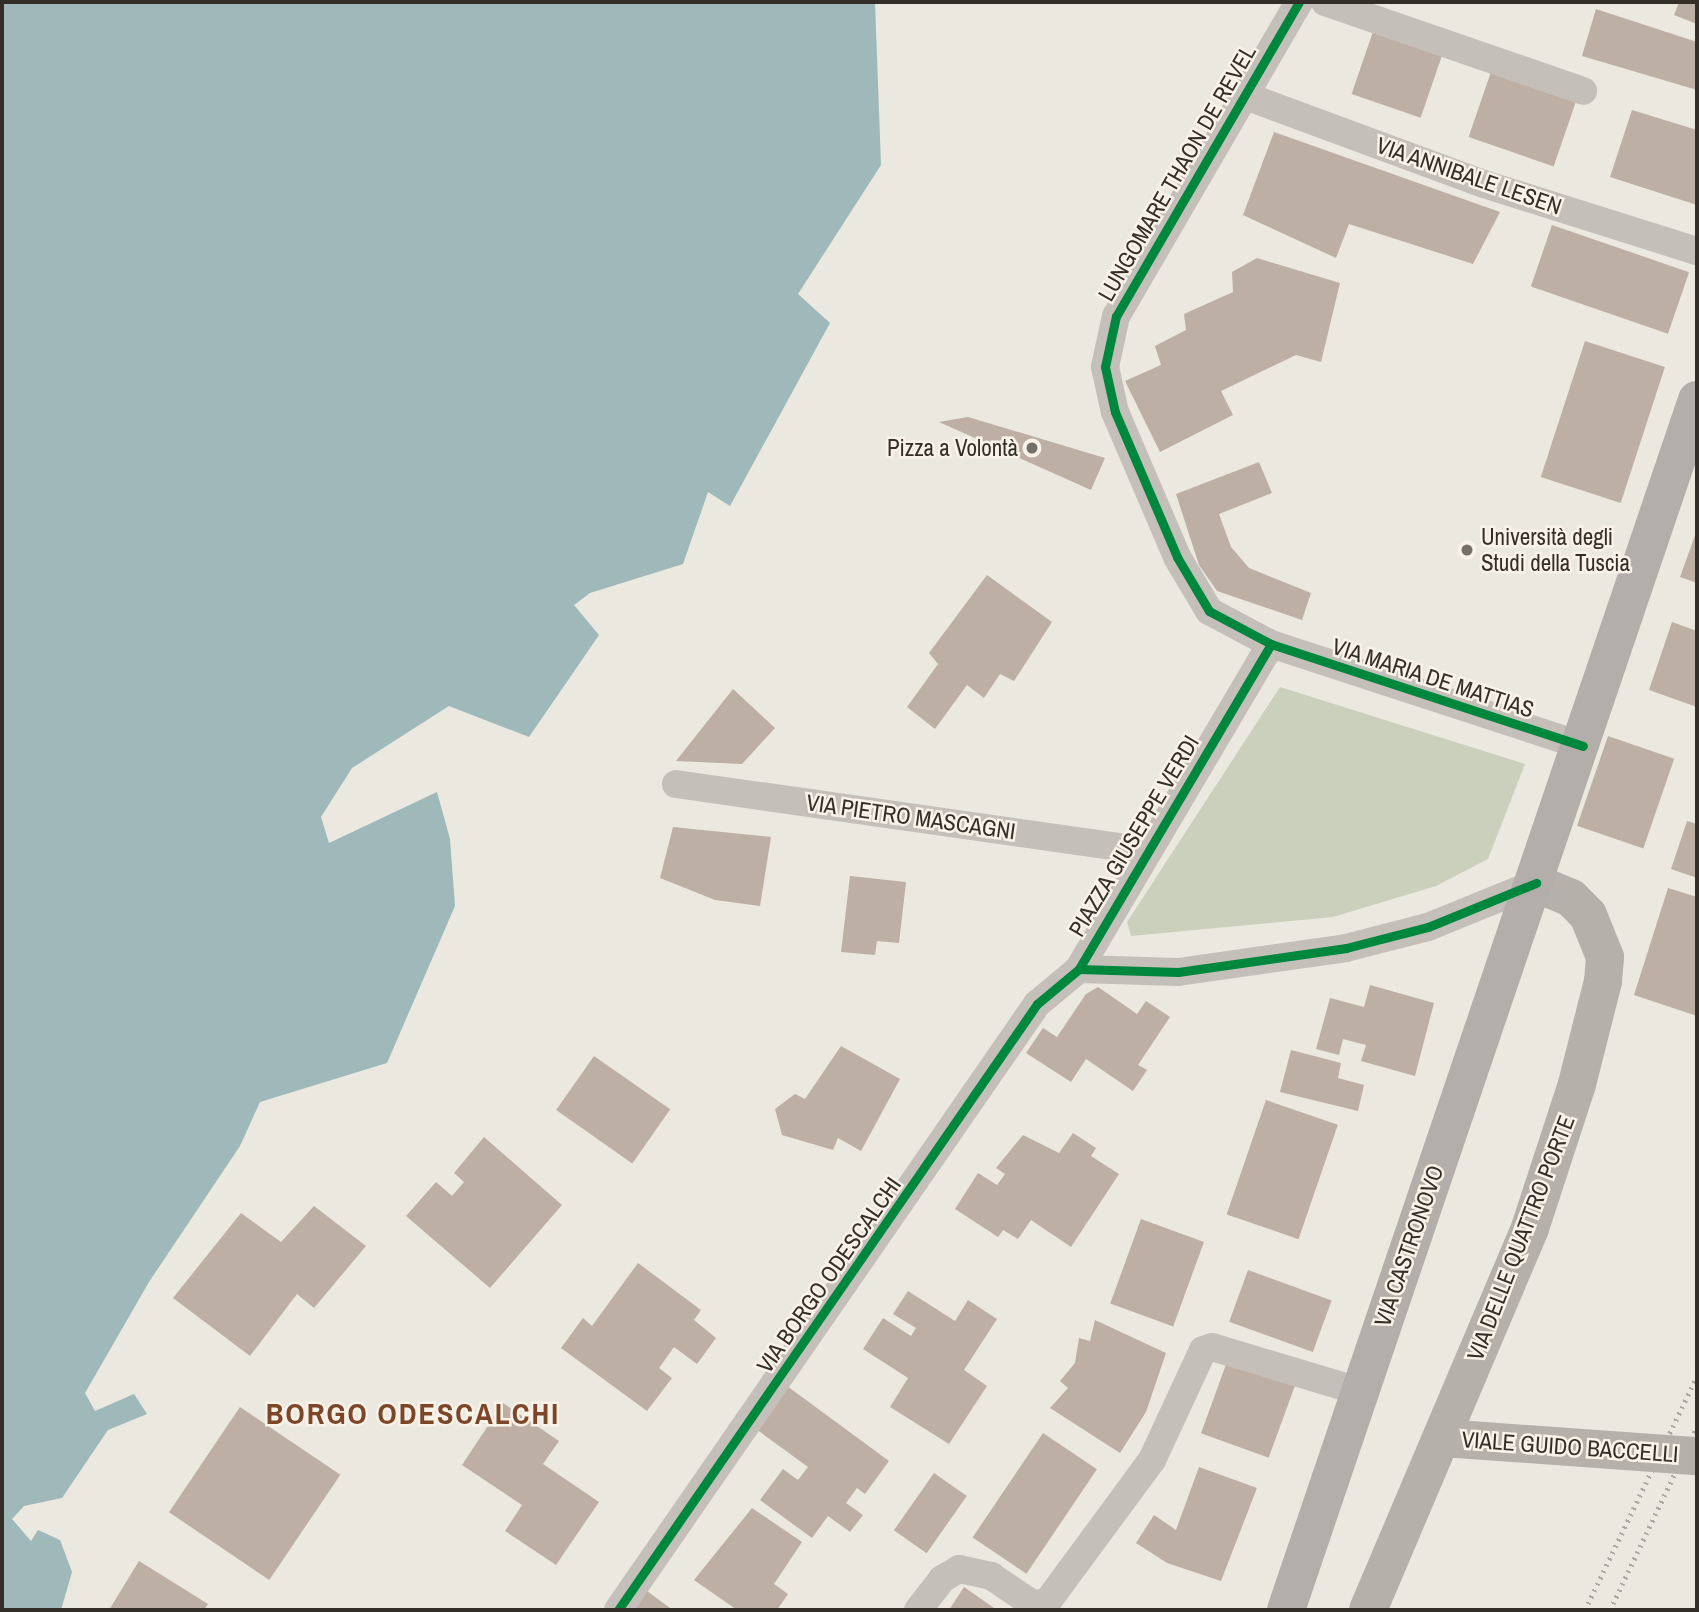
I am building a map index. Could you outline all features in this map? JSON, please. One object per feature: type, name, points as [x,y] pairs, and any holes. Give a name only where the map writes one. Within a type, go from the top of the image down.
[{"type":"main road","name":"VIA CASTRONOVO","points":[[1286,1610],[1359,1391],[1583,746],[1697,400]]},
{"type":"main road","name":"VIA DELLE QUATTRO PORTE","points":[[1368,1610],[1443,1438],[1544,1190],[1603,981],[1605,957],[1588,915],[1571,898],[1536,883]]},
{"type":"main road","name":"VIALE GUIDO BACCELLI","points":[[1443,1438],[1697,1456]]},
{"type":"street","name":"LUNGOMARE THAON DE REVEL","points":[[1271,645],[1209,611],[1135,464],[1105,367],[1116,316],[1299,2]]},
{"type":"street","points":[[1325,2],[1583,91]]},
{"type":"street","name":"VIA ANNIBALE LESEN","points":[[1243,94],[1484,184],[1697,251]]},
{"type":"street","name":"VIA MARIA DE MATTIAS","points":[[1271,645],[1583,746]]},
{"type":"street","name":"PIAZZA GIUSEPPE VERDI","points":[[1271,645],[1146,851],[1079,969],[1178,972],[1346,948],[1428,927],[1536,883]]},
{"type":"street","name":"VIA PIETRO MASCAGNI","points":[[676,784],[1146,851]]},
{"type":"street","name":"VIA BORGO ODESCALCHI","points":[[618,1610],[1037,1004],[1079,969]]},
{"type":"street","points":[[918,1610],[942,1579],[959,1569],[991,1576],[1034,1605],[1048,1601],[1152,1460],[1203,1350],[1212,1347],[1359,1391]]},
{"type":"green space","points":[[1280,687],[1525,764],[1488,859],[1436,886],[1333,917],[1131,936],[1127,922]]},
{"type":"water","points":[[2,2],[875,2],[881,165],[798,294],[830,323],[730,506],[708,492],[683,564],[590,593],[574,605],[599,635],[529,737],[449,706],[352,768],[321,817],[329,843],[437,792],[450,839],[455,906],[387,1063],[260,1102],[240,1146],[149,1282],[85,1393],[95,1411],[134,1394],[147,1414],[108,1430],[62,1498],[24,1506],[12,1519],[31,1541],[38,1530],[60,1540],[72,1572],[61,1610],[2,1610]]},
{"type":"building","points":[[1679,2],[1697,2],[1697,24],[1674,15]]},
{"type":"building","points":[[1596,9],[1697,42],[1697,90],[1582,56]]},
{"type":"building","points":[[1376,23],[1445,47],[1421,118],[1352,94]]},
{"type":"building","points":[[1492,69],[1577,98],[1554,166],[1469,137]]},
{"type":"building","points":[[1632,110],[1697,130],[1697,205],[1610,177]]},
{"type":"building","points":[[1274,132],[1500,212],[1473,264],[1349,224],[1336,258],[1243,215]]},
{"type":"building","points":[[1552,225],[1689,272],[1668,334],[1531,286]]},
{"type":"building","points":[[1257,258],[1340,283],[1321,362],[1296,355],[1221,391],[1233,415],[1160,452],[1125,381],[1161,365],[1155,346],[1186,330],[1184,314],[1233,292],[1232,272]]},
{"type":"building","points":[[1585,341],[1665,367],[1621,503],[1541,477]]},
{"type":"building","name":"Pizza a Volontà","points":[[968,417],[1105,458],[1091,490],[939,422]]},
{"type":"building","points":[[1259,462],[1272,493],[1219,514],[1231,547],[1249,568],[1311,593],[1302,620],[1217,591],[1199,565],[1176,494]]},
{"type":"building","points":[[1697,530],[1697,583],[1680,577]]},
{"type":"building","points":[[987,575],[1052,622],[1014,681],[1000,674],[984,698],[967,685],[935,729],[907,707],[938,664],[929,653]]},
{"type":"building","points":[[1672,622],[1697,631],[1697,707],[1649,690]]},
{"type":"building","points":[[733,689],[775,728],[742,764],[676,761]]},
{"type":"building","points":[[1608,736],[1674,759],[1643,849],[1577,826]]},
{"type":"building","points":[[1687,821],[1697,824],[1697,878],[1671,869]]},
{"type":"building","points":[[673,827],[771,837],[760,906],[715,900],[660,878]]},
{"type":"building","points":[[850,876],[906,882],[899,943],[877,941],[875,955],[841,952]]},
{"type":"building","points":[[1668,888],[1697,897],[1697,1016],[1634,995]]},
{"type":"building","points":[[1370,985],[1434,1003],[1415,1076],[1361,1061],[1366,1045],[1343,1039],[1339,1055],[1316,1049],[1330,998],[1364,1007]]},
{"type":"building","points":[[1098,987],[1137,1014],[1146,1001],[1170,1017],[1138,1065],[1147,1070],[1133,1091],[1086,1059],[1071,1082],[1026,1053],[1043,1028],[1057,1037],[1086,994]]},
{"type":"building","points":[[841,1046],[900,1079],[861,1151],[838,1138],[833,1150],[782,1135],[775,1109],[795,1094],[805,1099]]},
{"type":"building","points":[[1291,1050],[1341,1063],[1338,1078],[1364,1085],[1358,1111],[1280,1092]]},
{"type":"building","points":[[594,1056],[670,1109],[632,1163],[556,1110]]},
{"type":"building","points":[[1266,1100],[1338,1125],[1298,1239],[1227,1214]]},
{"type":"building","points":[[1073,1133],[1096,1148],[1091,1156],[1119,1174],[1071,1247],[1031,1220],[1018,1239],[1003,1230],[998,1237],[955,1209],[978,1173],[997,1185],[1005,1174],[996,1168],[1023,1135],[1059,1153]]},
{"type":"building","points":[[484,1137],[562,1205],[490,1288],[406,1216],[436,1182],[452,1196],[464,1182],[454,1173]]},
{"type":"building","points":[[314,1206],[366,1246],[314,1308],[297,1294],[250,1356],[173,1298],[241,1213],[281,1242]]},
{"type":"building","points":[[1141,1219],[1204,1242],[1173,1326],[1110,1304]]},
{"type":"building","points":[[638,1263],[701,1310],[694,1320],[716,1338],[697,1364],[674,1347],[659,1368],[672,1378],[647,1411],[561,1348],[583,1318],[592,1326]]},
{"type":"building","points":[[1248,1270],[1332,1300],[1313,1352],[1229,1322]]},
{"type":"building","points":[[908,1291],[955,1321],[968,1300],[997,1319],[964,1370],[987,1386],[949,1444],[890,1407],[908,1378],[863,1349],[883,1318],[911,1336],[916,1328],[893,1314]]},
{"type":"building","points":[[1095,1320],[1166,1353],[1146,1412],[1120,1453],[1050,1408],[1068,1388],[1060,1381],[1075,1363],[1079,1338],[1090,1341]]},
{"type":"building","points":[[1228,1359],[1296,1384],[1269,1458],[1201,1433]]},
{"type":"building","points":[[787,1386],[889,1461],[865,1494],[857,1488],[846,1503],[863,1515],[850,1532],[828,1516],[812,1538],[760,1500],[783,1469],[798,1480],[808,1467],[756,1429]]},
{"type":"building","points":[[503,1403],[559,1441],[543,1464],[599,1502],[556,1565],[505,1531],[522,1505],[462,1465]]},
{"type":"building","points":[[240,1407],[340,1475],[269,1580],[169,1512]]},
{"type":"building","points":[[1043,1433],[1097,1469],[1026,1574],[973,1537]]},
{"type":"building","points":[[1199,1467],[1257,1488],[1221,1581],[1167,1563],[1136,1543],[1154,1515],[1176,1530]]},
{"type":"building","points":[[934,1473],[967,1496],[927,1553],[894,1530]]},
{"type":"building","points":[[752,1508],[802,1542],[774,1584],[788,1594],[777,1610],[737,1610],[694,1580]]},
{"type":"building","points":[[139,1561],[208,1604],[204,1610],[109,1610]]},
{"type":"building","points":[[964,1587],[997,1610],[949,1610]]},
{"type":"building","points":[[643,1588],[670,1608],[669,1610],[627,1610]]},
{"type":"railway","points":[[1585,1610],[1697,1376]]},
{"type":"railway","points":[[1610,1610],[1697,1427]]},
{"type":"cycle path","points":[[1299,2],[1116,316],[1105,367],[1115,412],[1177,557],[1209,611],[1271,644],[1583,746]]},
{"type":"cycle path","points":[[1271,644],[1079,969],[1178,972],[1346,948],[1428,927],[1536,883]]},
{"type":"cycle path","points":[[618,1610],[1037,1004],[1079,969]]},
{"type":"place","name":"Pizza a Volontà","points":[[1032,448]]},
{"type":"place","name":"Università degli Studi della Tuscia","points":[[1467,550]]},
{"type":"district","name":"BORGO ODESCALCHI","points":[[413,1413]]}]
